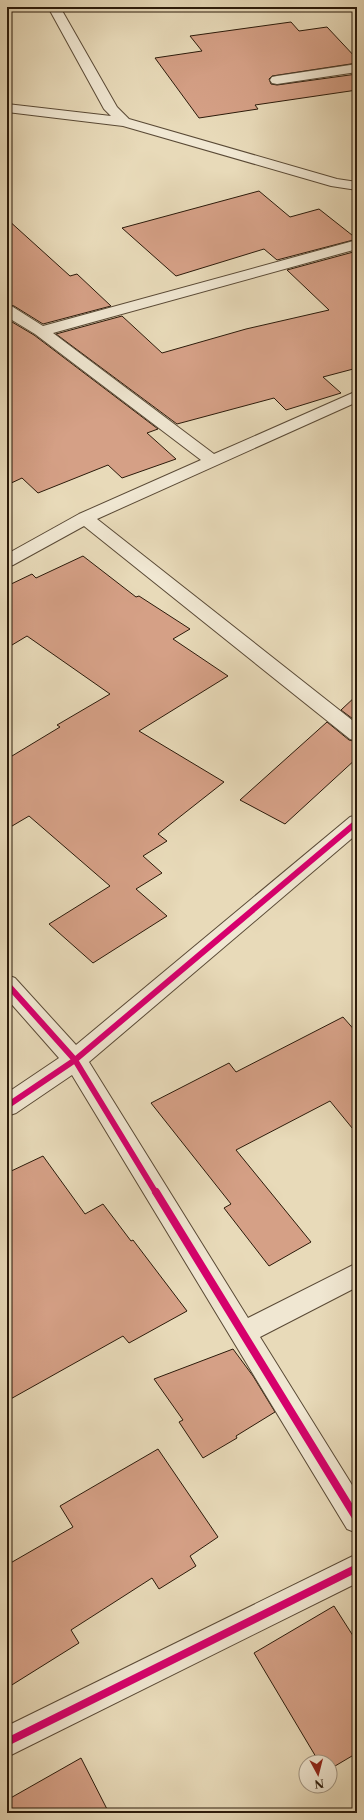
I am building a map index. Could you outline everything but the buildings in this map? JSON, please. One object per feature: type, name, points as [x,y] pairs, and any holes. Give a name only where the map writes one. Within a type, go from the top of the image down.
[{"type":"street","points":[[54,7],[111,109],[124,122]]},
{"type":"street","points":[[277,80],[357,68]]},
{"type":"street","points":[[7,108],[124,122],[336,183],[357,186]]},
{"type":"street","points":[[41,331],[357,244]]},
{"type":"street","points":[[7,310],[41,331],[213,461]]},
{"type":"street","points":[[7,561],[85,518],[357,396]]},
{"type":"street","points":[[85,518],[357,734]]},
{"type":"street","points":[[7,1106],[76,1060],[357,822]]},
{"type":"street","points":[[7,984],[76,1060],[357,1519]]},
{"type":"street","points":[[243,1333],[357,1274]]},
{"type":"street","points":[[7,1742],[357,1568]]},
{"type":"cycle path","points":[[7,1106],[75,1060],[357,822]]},
{"type":"cycle path","points":[[7,984],[75,1060],[357,1519]]},
{"type":"cycle path","points":[[7,1742],[357,1568]]}]
